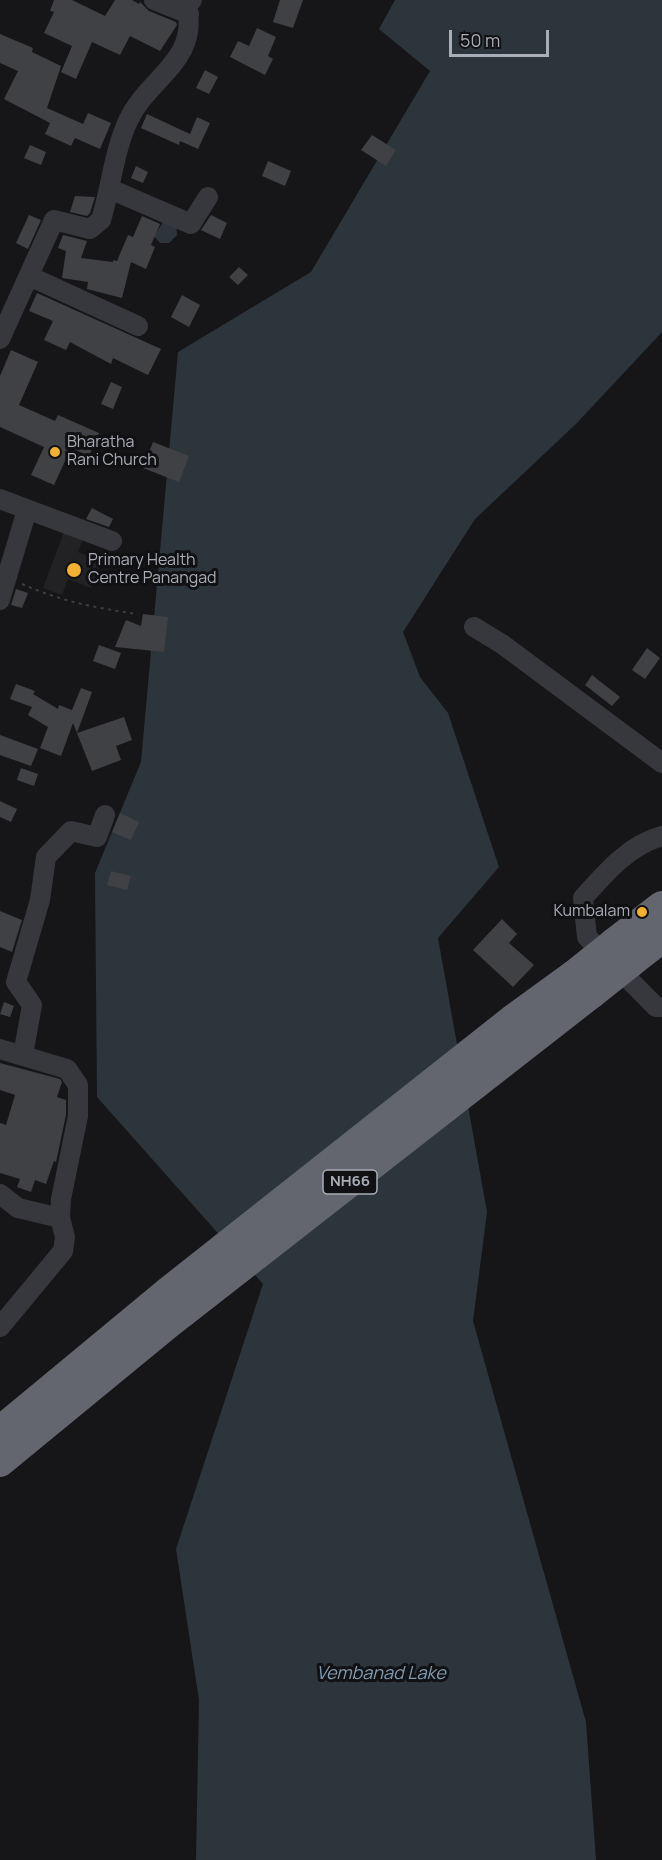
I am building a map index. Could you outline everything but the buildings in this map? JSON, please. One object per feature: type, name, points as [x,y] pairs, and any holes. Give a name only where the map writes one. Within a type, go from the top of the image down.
[{"type":"highway","name":"NH66","points":[[0,1431],[169,1291],[583,985],[616,957],[662,906]]},
{"type":"highway","name":"NH66","points":[[616,957],[662,938]]},
{"type":"highway","name":"NH66","points":[[0,1462],[522,1030]]},
{"type":"street","points":[[0,339],[54,220],[90,229],[101,220],[128,120],[187,42],[189,7],[154,0]]},
{"type":"street","points":[[110,189],[191,224],[208,197]]},
{"type":"street","points":[[29,276],[138,326]]},
{"type":"street","points":[[0,499],[112,541]]},
{"type":"street","points":[[0,600],[27,510]]},
{"type":"street","points":[[474,627],[502,644],[662,763]]},
{"type":"street","points":[[23,1055],[32,1005],[16,982],[40,900],[46,857],[71,831],[97,837],[105,815]]},
{"type":"street","points":[[662,836],[642,842],[606,872],[583,898],[616,957],[656,1007],[662,1007]]},
{"type":"street","points":[[0,1049],[68,1068],[78,1085],[78,1116],[61,1199],[60,1218],[65,1238],[63,1251],[0,1327]]},
{"type":"street","points":[[0,1194],[18,1208],[60,1218]]},
{"type":"path","points":[[8,578],[55,598],[88,607],[137,614]]},
{"type":"shaded area","name":"Primary Health Centre Panangad","points":[[66,527],[85,534],[78,552],[101,561],[91,588],[68,579],[62,595],[43,588]]},
{"type":"water","name":"Vembanad Lake","points":[[395,0],[662,0],[662,332],[576,424],[475,519],[403,632],[420,677],[448,713],[499,867],[438,938],[487,1212],[473,1321],[586,1722],[596,1860],[196,1860],[199,1700],[176,1549],[263,1284],[97,1097],[95,873],[141,762],[178,352],[311,272],[430,71],[379,29]]},
{"type":"water","points":[[163,222],[176,223],[177,235],[169,243],[160,243],[154,236]]},
{"type":"place","name":"Bharatha Rani Church","points":[[55,452]]},
{"type":"place","name":"Primary Health Centre Panangad","points":[[74,570]]},
{"type":"place","name":"Kumbalam","points":[[642,912]]}]
